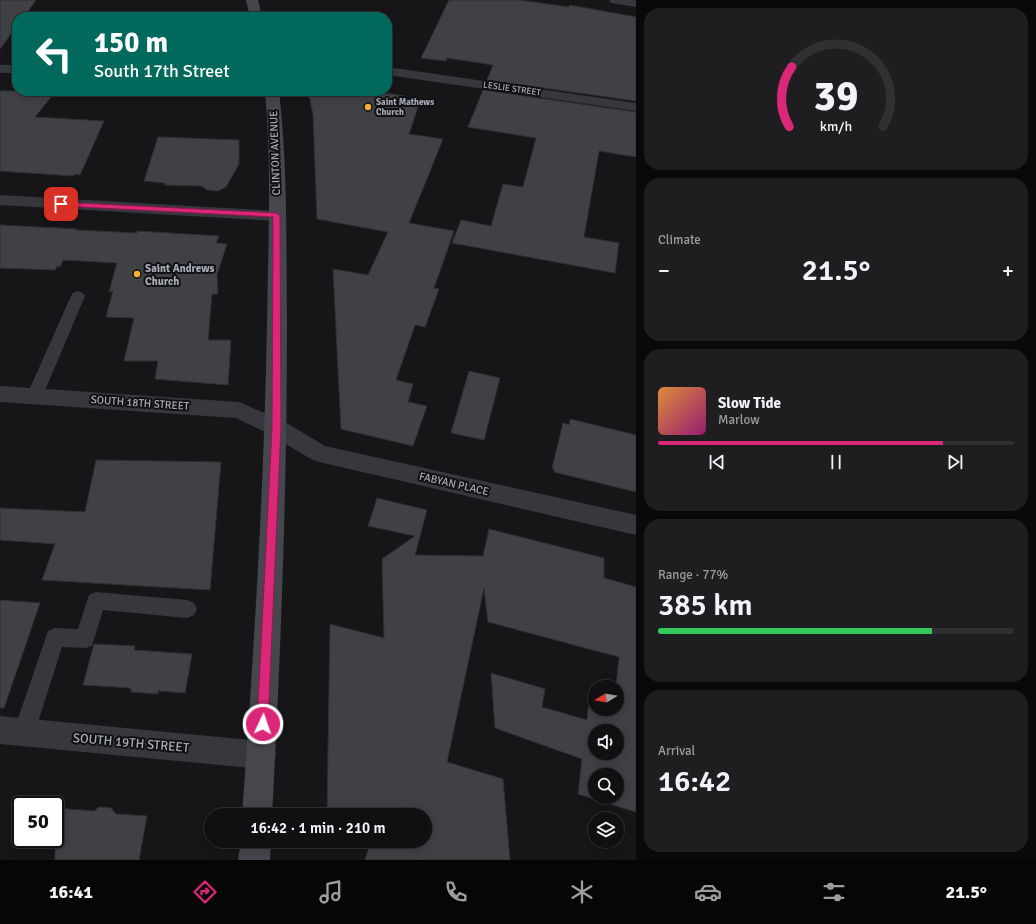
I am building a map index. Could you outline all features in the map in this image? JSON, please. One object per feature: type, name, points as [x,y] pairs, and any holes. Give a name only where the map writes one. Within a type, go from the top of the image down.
[{"type":"main road","points":[[252,0],[255,12]]},
{"type":"main road","name":"CLINTON AVENUE","points":[[257,808],[277,428],[276,119],[273,96]]},
{"type":"main road","points":[[254,860],[255,848]]},
{"type":"street","points":[[615,0],[636,3]]},
{"type":"street","points":[[0,69],[12,70]]},
{"type":"street","name":"LESLIE STREET","points":[[392,72],[636,107]]},
{"type":"street","points":[[0,200],[277,216]]},
{"type":"street","name":"SOUTH 18TH STREET","points":[[0,394],[35,395],[239,410],[277,428]]},
{"type":"street","name":"FABYAN PLACE","points":[[277,428],[319,453],[636,525]]},
{"type":"street","name":"SOUTH 19TH STREET","points":[[12,731],[261,755]]},
{"type":"lane","points":[[35,395],[78,296]]},
{"type":"lane","points":[[12,731],[55,637],[85,639],[96,601],[187,610]]},
{"type":"building","points":[[0,0],[36,0],[28,12],[12,12],[12,33],[0,49]]},
{"type":"building","points":[[449,0],[519,0],[569,7],[570,5],[636,17],[636,101],[487,80],[493,65],[447,58],[446,61],[421,58]]},
{"type":"building","points":[[483,90],[636,112],[636,157],[599,151],[584,237],[619,243],[615,273],[452,243],[461,220],[491,226],[503,184],[523,187],[536,138],[468,127]]},
{"type":"building","points":[[0,91],[12,91],[12,96],[52,96],[35,117],[104,121],[80,175],[74,174],[73,176],[0,171]]},
{"type":"building","points":[[392,94],[404,96],[402,101],[419,104],[409,134],[443,139],[409,223],[454,231],[434,288],[439,289],[425,327],[415,325],[396,380],[413,384],[408,402],[427,406],[413,446],[341,429],[333,269],[368,275],[388,232],[317,219],[313,114],[309,96],[392,96]]},
{"type":"building","points":[[158,137],[239,140],[239,164],[226,187],[218,191],[207,190],[202,186],[165,185],[165,183],[144,181]]},
{"type":"building","points":[[0,225],[219,236],[216,243],[227,244],[217,275],[218,294],[212,294],[208,340],[231,340],[228,385],[155,379],[158,361],[124,361],[134,318],[106,317],[113,291],[109,292],[117,263],[63,260],[60,267],[57,266],[55,270],[0,268]]},
{"type":"building","points":[[469,371],[500,378],[484,440],[451,433]]},
{"type":"building","points":[[570,419],[636,435],[636,492],[554,472],[554,469],[552,468],[563,423],[569,425]]},
{"type":"building","points":[[96,460],[221,462],[210,590],[42,580],[55,544],[0,540],[0,508],[85,512]]},
{"type":"building","points":[[377,498],[427,510],[415,555],[483,556],[489,529],[604,558],[604,578],[636,587],[636,812],[610,804],[624,804],[624,768],[588,768],[588,797],[578,794],[582,759],[495,728],[491,673],[545,689],[542,707],[587,720],[588,710],[588,716],[624,716],[624,680],[617,680],[619,657],[488,622],[484,588],[447,762],[503,779],[510,860],[365,860],[369,848],[432,848],[432,808],[327,808],[330,624],[384,638],[382,559],[415,536],[368,526]]},
{"type":"building","points":[[0,600],[40,603],[4,708],[0,708]]},
{"type":"building","points":[[94,644],[135,646],[134,650],[192,654],[185,693],[158,691],[158,694],[131,692],[131,688],[83,685]]},
{"type":"building","points":[[99,807],[111,808],[116,814],[147,816],[139,860],[55,860],[55,848],[64,848],[64,809],[94,811]]},
{"type":"place","name":"Saint Mathews Church","points":[[368,107]]},
{"type":"place","name":"Saint Andrews Church","points":[[137,274]]},
{"type":"route","points":[[61,204],[277,216],[277,428],[263,724]]}]
